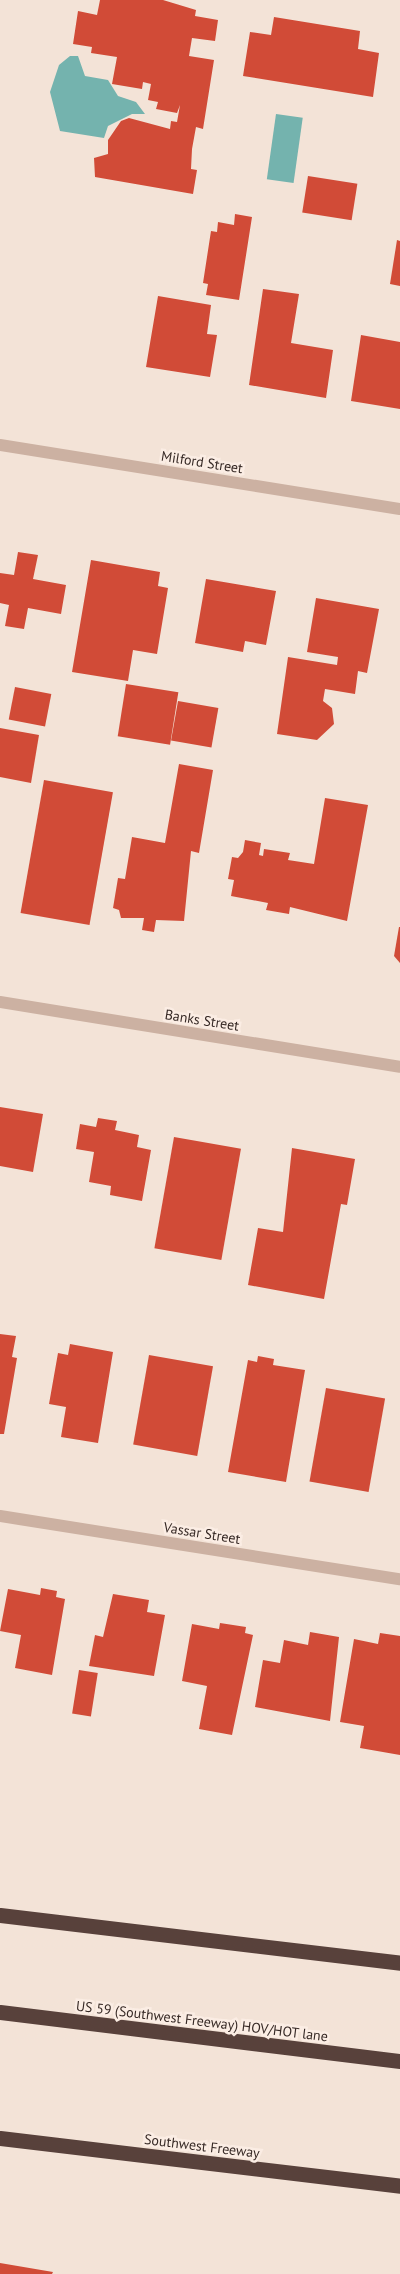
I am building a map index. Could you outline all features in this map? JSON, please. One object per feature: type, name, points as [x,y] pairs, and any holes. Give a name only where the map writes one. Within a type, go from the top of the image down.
[{"type":"highway","points":[[0,1915],[400,1962]]},
{"type":"highway","name":"US 59 (Southwest Freeway) HOV/HOT lane","points":[[0,2012],[400,2061]]},
{"type":"highway","name":"Southwest Freeway","points":[[0,2138],[400,2186]]},
{"type":"street","name":"Milford Street","points":[[0,445],[400,509]]},
{"type":"street","name":"Banks Street","points":[[0,1002],[400,1067]]},
{"type":"street","name":"Vassar Street","points":[[0,1516],[400,1579]]},
{"type":"water","points":[[70,56],[78,56],[85,76],[108,80],[118,96],[136,102],[145,114],[132,114],[108,126],[104,138],[60,131],[50,92],[59,65]]},
{"type":"water","points":[[276,114],[303,118],[294,183],[267,179]]},
{"type":"building","points":[[100,0],[163,0],[196,10],[195,16],[218,20],[215,41],[192,38],[189,56],[214,60],[203,129],[196,127],[192,149],[191,169],[197,170],[193,194],[95,177],[94,158],[108,154],[108,140],[121,121],[129,118],[170,129],[171,121],[177,122],[180,105],[177,113],[156,109],[158,102],[148,100],[151,84],[143,82],[142,89],[112,84],[117,57],[91,53],[92,47],[73,44],[78,11],[97,15]]},
{"type":"building","points":[[274,17],[360,31],[358,49],[379,53],[373,97],[243,76],[250,32],[271,35]]},
{"type":"building","points":[[308,176],[357,184],[352,220],[302,213]]},
{"type":"building","points":[[235,214],[252,217],[239,300],[206,295],[208,284],[203,283],[211,231],[217,232],[218,222],[234,225]]},
{"type":"building","points":[[397,240],[400,241],[400,286],[390,284]]},
{"type":"building","points":[[263,289],[299,294],[291,343],[333,350],[326,398],[249,385]]},
{"type":"building","points":[[158,296],[211,305],[207,334],[217,335],[210,377],[146,367]]},
{"type":"building","points":[[361,335],[400,342],[400,409],[351,401]]},
{"type":"building","points":[[18,552],[38,555],[33,579],[66,585],[61,614],[28,608],[24,629],[5,626],[9,605],[0,603],[0,573],[14,575]]},
{"type":"building","points":[[91,560],[160,572],[158,586],[168,588],[157,654],[133,650],[128,681],[72,672]]},
{"type":"building","points":[[206,579],[276,591],[266,645],[245,641],[243,652],[195,643]]},
{"type":"building","points":[[316,598],[379,609],[367,673],[358,671],[355,694],[325,689],[323,701],[332,708],[334,724],[317,740],[277,734],[288,657],[337,665],[338,657],[307,652]]},
{"type":"building","points":[[126,684],[178,692],[170,745],[118,736]]},
{"type":"building","points":[[15,687],[51,694],[45,726],[9,719]]},
{"type":"building","points":[[178,701],[218,708],[211,748],[171,740]]},
{"type":"building","points":[[0,728],[39,735],[31,783],[0,777]]},
{"type":"building","points":[[179,764],[213,770],[199,853],[191,851],[184,921],[156,920],[154,932],[142,930],[144,918],[121,918],[119,910],[113,908],[118,878],[125,879],[132,837],[165,843]]},
{"type":"building","points":[[44,780],[113,792],[89,925],[21,913]]},
{"type":"building","points":[[325,798],[368,805],[347,921],[290,907],[289,914],[266,910],[268,903],[231,896],[234,880],[228,879],[232,857],[238,858],[243,852],[245,840],[261,843],[259,855],[263,856],[264,849],[290,853],[288,860],[314,864]]},
{"type":"building","points":[[400,927],[400,963],[394,956]]},
{"type":"building","points":[[0,1107],[43,1114],[33,1172],[0,1166]]},
{"type":"building","points":[[98,1118],[117,1121],[115,1130],[139,1135],[137,1147],[151,1150],[142,1201],[110,1195],[111,1186],[89,1182],[94,1152],[76,1149],[80,1124],[96,1127]]},
{"type":"building","points":[[174,1137],[241,1149],[221,1260],[154,1248]]},
{"type":"building","points":[[292,1148],[355,1159],[347,1205],[341,1204],[324,1299],[248,1285],[258,1228],[283,1232]]},
{"type":"building","points":[[0,1334],[16,1336],[12,1357],[17,1358],[4,1434],[0,1434]]},
{"type":"building","points":[[70,1344],[113,1352],[98,1443],[61,1437],[66,1407],[49,1404],[58,1353],[68,1355]]},
{"type":"building","points":[[149,1355],[213,1366],[197,1456],[133,1445]]},
{"type":"building","points":[[258,1356],[274,1359],[273,1365],[305,1370],[286,1482],[228,1472],[248,1360],[257,1362]]},
{"type":"building","points":[[326,1388],[385,1398],[369,1492],[310,1482]]},
{"type":"building","points":[[41,1588],[57,1591],[56,1597],[65,1599],[52,1675],[15,1668],[21,1635],[0,1631],[8,1589],[40,1595]]},
{"type":"building","points":[[113,1594],[149,1600],[147,1612],[165,1615],[154,1676],[89,1666],[95,1635],[103,1637]]},
{"type":"building","points":[[220,1623],[246,1627],[245,1633],[253,1635],[232,1735],[199,1729],[207,1686],[182,1681],[192,1624],[219,1629]]},
{"type":"building","points":[[310,1632],[339,1637],[330,1721],[255,1707],[263,1660],[280,1663],[284,1640],[308,1645]]},
{"type":"building","points":[[380,1633],[400,1636],[400,1755],[360,1748],[364,1726],[340,1722],[354,1639],[378,1644]]},
{"type":"building","points":[[79,1670],[98,1673],[91,1716],[72,1713]]},
{"type":"building","points":[[0,2263],[53,2272],[52,2274],[0,2274]]}]
